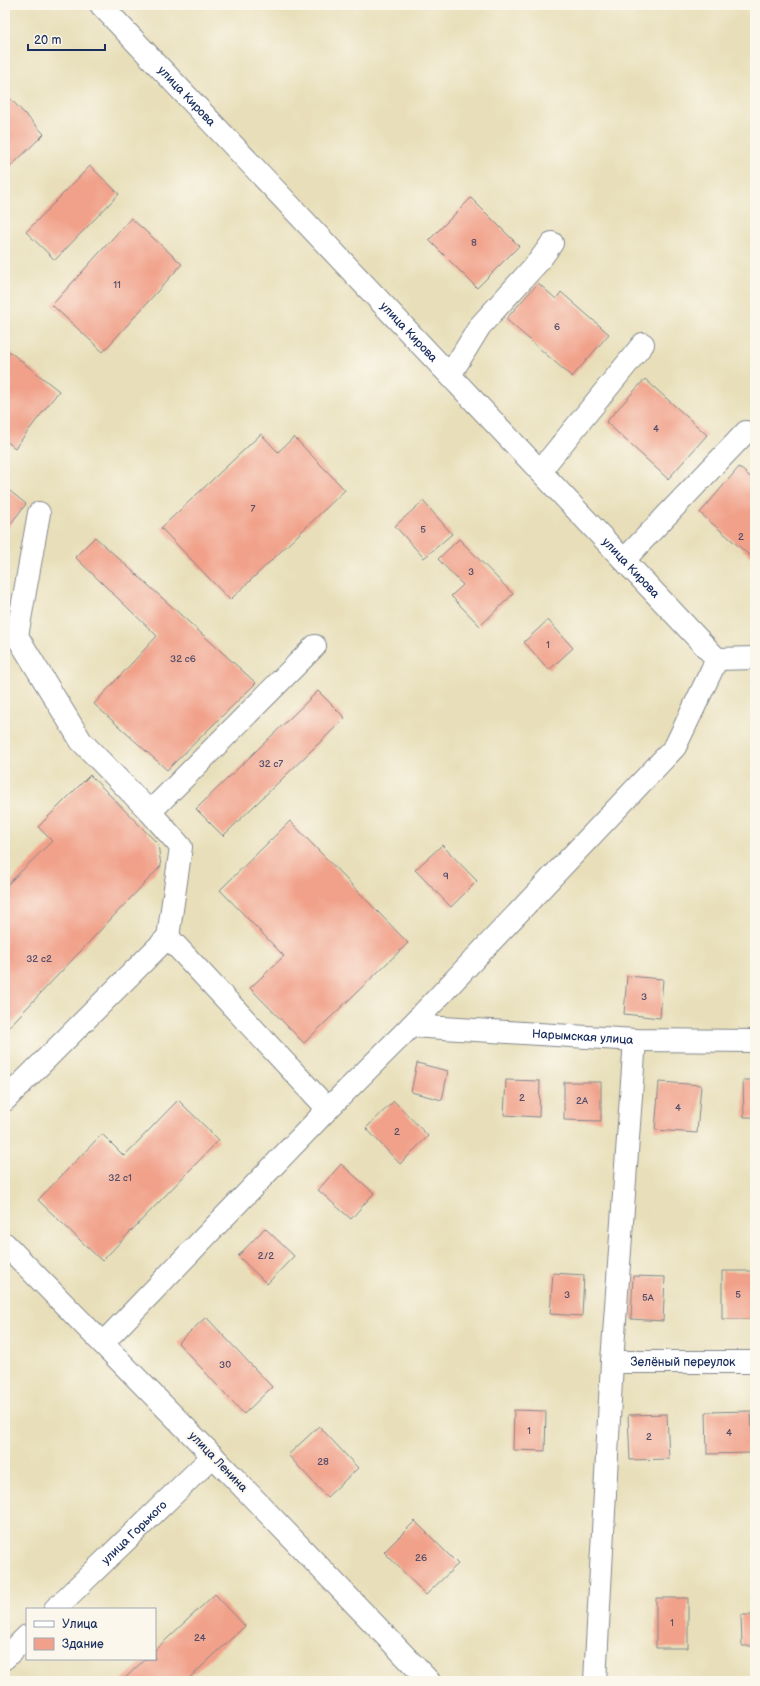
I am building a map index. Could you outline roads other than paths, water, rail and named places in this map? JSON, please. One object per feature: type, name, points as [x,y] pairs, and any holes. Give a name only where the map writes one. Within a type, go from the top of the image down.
[{"type":"street","name":"улица Кирова","points":[[101,5],[717,659]]},
{"type":"street","points":[[450,375],[480,326],[539,262],[552,243]]},
{"type":"street","points":[[540,471],[643,344]]},
{"type":"street","points":[[624,560],[746,432]]},
{"type":"street","points":[[5,1100],[168,937],[181,847],[150,812],[81,741],[17,636],[39,513]]},
{"type":"street","points":[[150,812],[315,646]]},
{"type":"street","points":[[103,1343],[328,1109],[411,1026],[675,747],[717,659],[755,658]]},
{"type":"street","points":[[168,937],[328,1109]]},
{"type":"street","name":"Нарымская улица","points":[[411,1026],[635,1040],[755,1041]]},
{"type":"street","points":[[594,1681],[612,1362],[635,1040]]},
{"type":"street","name":"улица Ленина","points":[[5,1244],[213,1456],[429,1681]]},
{"type":"street","name":"Зелёный переулок","points":[[612,1362],[755,1362]]},
{"type":"street","name":"улица Горького","points":[[56,1608],[213,1456]]},
{"type":"street","points":[[5,1658],[26,1637]]}]
